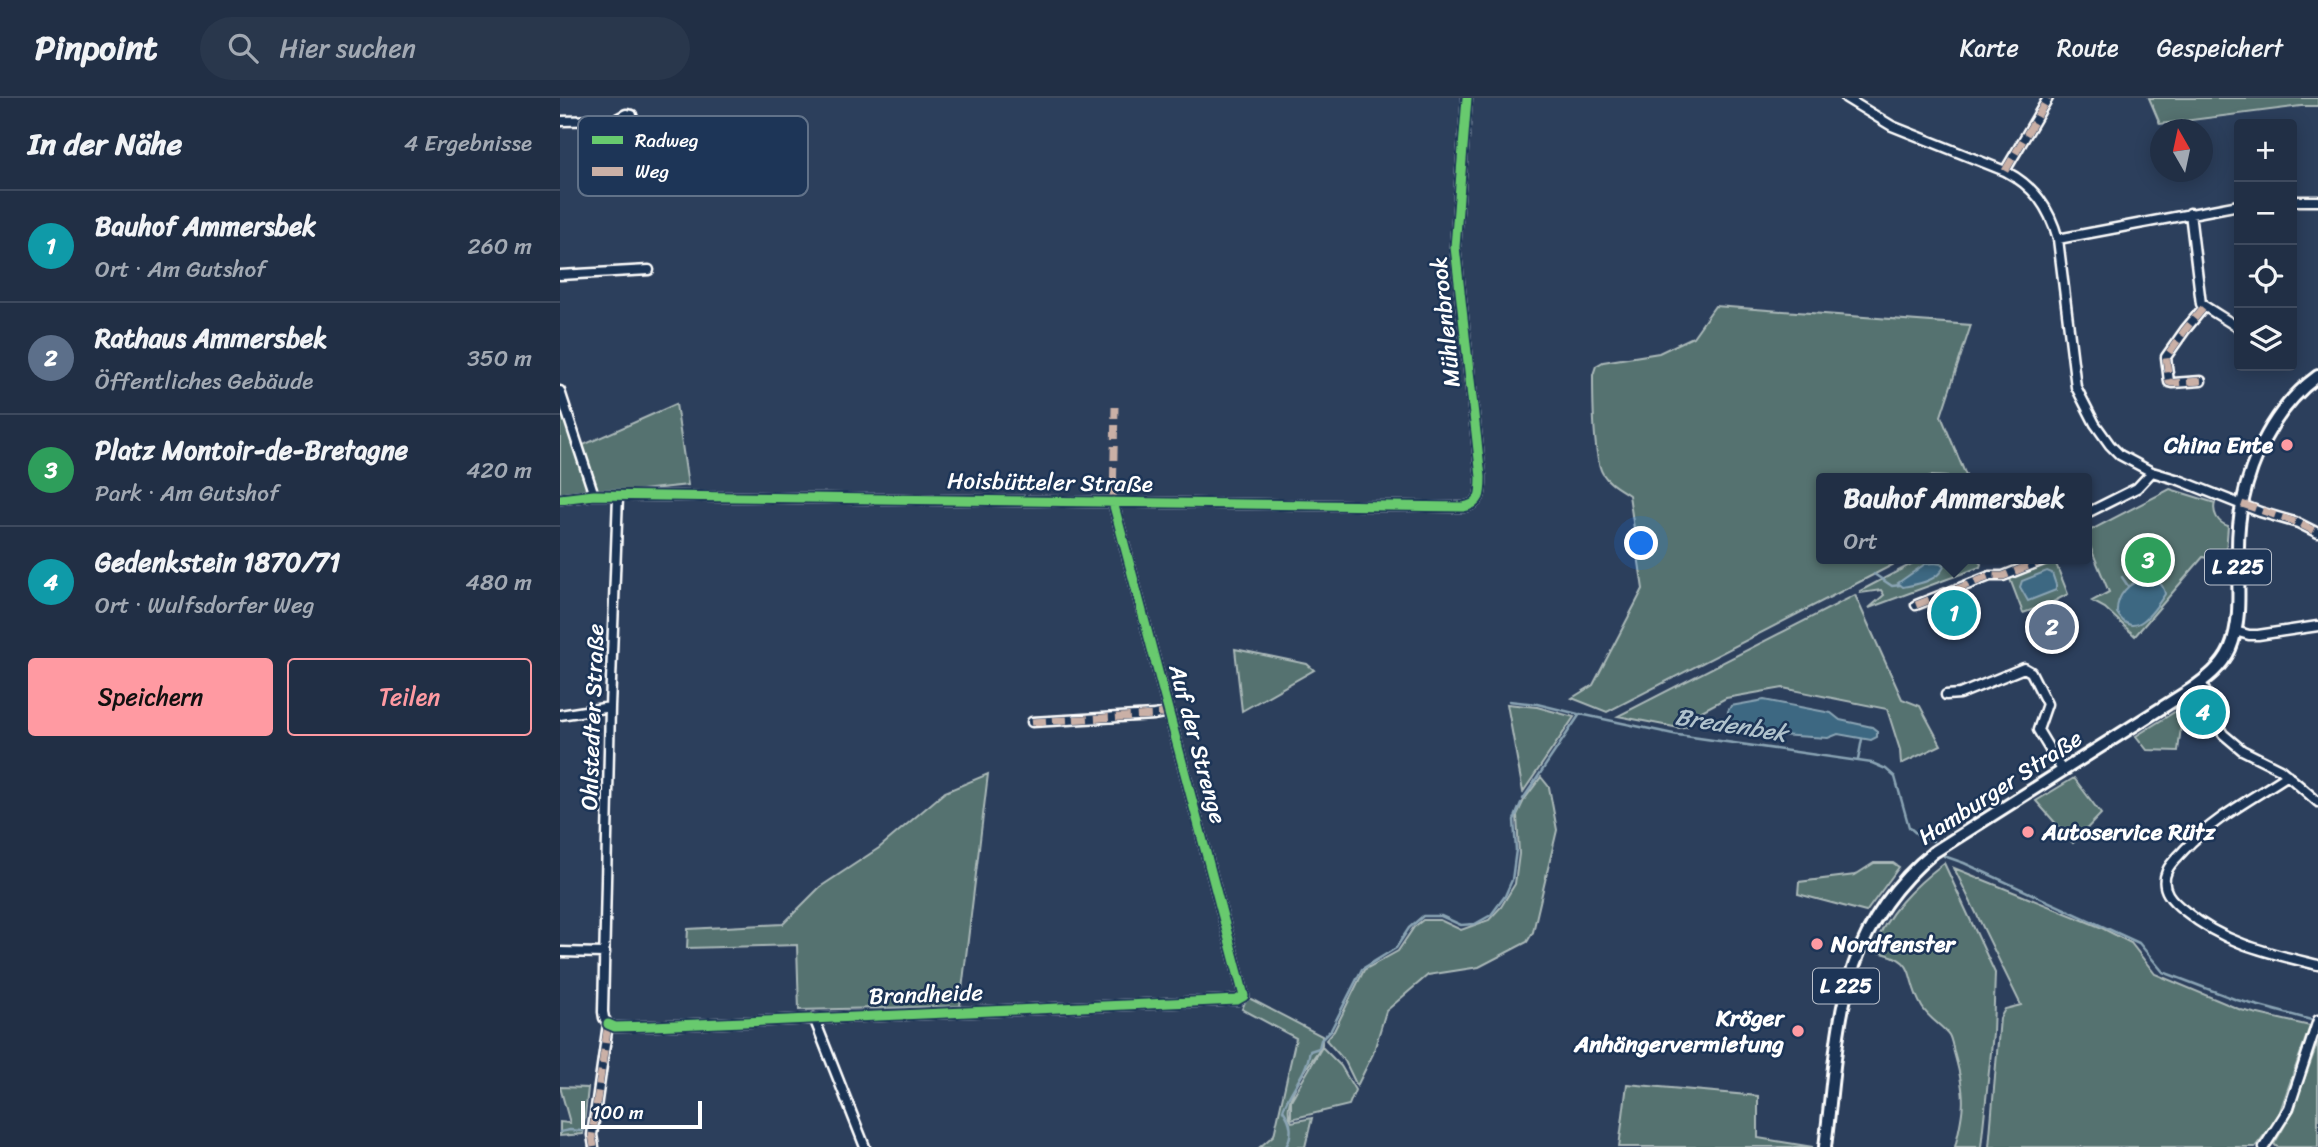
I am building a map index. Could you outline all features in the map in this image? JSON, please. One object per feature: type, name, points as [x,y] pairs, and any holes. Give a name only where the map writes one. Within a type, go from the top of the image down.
[{"type":"main road","name":"L 225","points":[[2235,631],[2239,587],[2238,536],[2242,504],[2253,467],[2272,426],[2294,396],[2318,376]]},
{"type":"main road","name":"Hamburger Straße","points":[[1825,1147],[1845,990],[1855,960],[1880,911],[1934,852],[2202,682],[2222,662],[2235,631]]},
{"type":"street","name":"Mühlenbrook","points":[[1467,98],[1455,247],[1481,477],[1479,500]]},
{"type":"street","points":[[1846,98],[1892,126],[2006,171],[2021,179],[2038,195],[2053,220],[2058,239],[2076,387],[2090,415],[2120,455],[2152,471],[2298,523],[2318,533]]},
{"type":"street","points":[[2006,171],[2048,98]]},
{"type":"street","points":[[560,121],[578,121]]},
{"type":"street","points":[[2297,201],[2318,201]]},
{"type":"street","points":[[2058,239],[2234,206]]},
{"type":"street","points":[[2190,213],[2199,298],[2204,307],[2234,325]]},
{"type":"street","points":[[560,275],[649,270]]},
{"type":"street","points":[[2202,381],[2169,382],[2166,356],[2204,307]]},
{"type":"street","points":[[560,391],[594,495]]},
{"type":"street","points":[[2092,510],[2137,488],[2152,471]]},
{"type":"street","name":"Hoisbütteler Straße","points":[[560,499],[594,495],[1462,507],[1479,500]]},
{"type":"street","name":"Ohlstedter Straße","points":[[594,1147],[592,1135],[608,1024],[603,1012],[618,496]]},
{"type":"street","name":"Auf der Strenge","points":[[1113,502],[1244,996]]},
{"type":"street","points":[[1916,605],[1990,576],[2003,576],[2033,564]]},
{"type":"street","points":[[2235,631],[2258,635],[2318,626]]},
{"type":"street","points":[[1946,695],[1960,694],[2024,668],[2031,672],[2047,704],[2037,727],[2062,770]]},
{"type":"street","points":[[2202,682],[2223,734],[2242,750],[2274,765],[2288,775],[2318,802]]},
{"type":"street","points":[[560,715],[610,707]]},
{"type":"street","name":"Auf der Strenge","points":[[1032,722],[1169,712]]},
{"type":"street","points":[[2288,775],[2202,832],[2169,867],[2165,877],[2166,890],[2171,900],[2222,937],[2256,950],[2318,965]]},
{"type":"street","points":[[560,952],[605,953]]},
{"type":"street","name":"Brandheide","points":[[608,1024],[615,1027],[1237,1000],[1244,996]]},
{"type":"street","points":[[814,1018],[865,1147]]},
{"type":"street","points":[[2264,1147],[2289,1108],[2317,1023]]},
{"type":"green space","points":[[2149,98],[2318,98],[2318,106],[2199,119],[2158,119]]},
{"type":"green space","points":[[1715,306],[1971,325],[1941,416],[1965,473],[1816,473],[1816,564],[1894,564],[1607,712],[1572,698],[1593,685],[1643,589],[1629,495],[1608,481],[1597,455],[1593,375],[1596,366],[1603,362],[1659,353],[1693,337]]},
{"type":"green space","points":[[560,391],[579,447],[676,404],[688,485],[594,495],[560,495]]},
{"type":"green space","points":[[2170,489],[2215,503],[2217,517],[2221,523],[2228,526],[2225,564],[2203,557],[2135,636],[2105,608],[2092,601],[2109,592],[2092,551],[2092,529]]},
{"type":"green space","points":[[1911,564],[1981,564],[1980,567],[1869,608],[1884,595],[1881,590],[1860,591]]},
{"type":"green space","points":[[2044,564],[2056,564],[2068,594],[2023,613],[2011,577]]},
{"type":"green space","points":[[1855,595],[1902,699],[1920,706],[1941,745],[1901,764],[1900,750],[1887,709],[1783,688],[1726,698],[1696,714],[1688,726],[1679,728],[1618,716]]},
{"type":"green space","points":[[1235,649],[1307,664],[1314,670],[1242,711]]},
{"type":"green space","points":[[2197,698],[2205,703],[2213,728],[2181,727],[2178,751],[2147,750],[2136,736]]},
{"type":"green space","points":[[1507,704],[1537,707],[1574,717],[1523,792]]},
{"type":"green space","points":[[988,774],[960,1006],[799,1010],[797,945],[687,948],[688,929],[783,924],[820,887],[879,848],[945,792]]},
{"type":"green space","points":[[1541,777],[1549,787],[1557,830],[1533,932],[1527,942],[1479,967],[1428,975],[1386,1011],[1373,1054],[1357,1086],[1345,1061],[1326,1040],[1334,1031],[1364,970],[1398,951],[1414,927],[1423,920],[1440,920],[1461,930],[1489,920],[1501,907],[1515,884],[1519,854],[1517,815]]},
{"type":"green space","points":[[2074,778],[2101,814],[2073,843],[2036,801]]},
{"type":"green space","points":[[1874,863],[1893,863],[1899,867],[1866,912],[1798,894],[1799,882],[1855,875]]},
{"type":"green space","points":[[1944,863],[1995,973],[1993,1033],[1981,1147],[1955,1147],[1961,1122],[1962,1092],[1949,1035],[1922,1007],[1905,964],[1873,951],[1893,913],[1922,881]]},
{"type":"green space","points":[[1954,868],[2100,927],[2131,943],[2155,974],[2241,1010],[2310,1026],[2278,1117],[2255,1147],[1989,1147],[2000,1018],[2005,1009],[2021,1005]]},
{"type":"green space","points":[[1247,997],[1322,1036],[1322,1045],[1298,1083],[1289,1104],[1292,1122],[1312,1118],[1305,1147],[1260,1147],[1274,1135],[1296,1038],[1242,1009]]},
{"type":"green space","points":[[2318,1042],[2318,1147],[2277,1147],[2274,1144],[2291,1115]]},
{"type":"green space","points":[[1322,1047],[1341,1066],[1355,1090],[1349,1105],[1291,1119],[1291,1100]]},
{"type":"green space","points":[[1627,1084],[1758,1096],[1758,1138],[1813,1147],[1619,1147]]},
{"type":"green space","points":[[560,1087],[588,1088],[583,1134],[560,1136],[560,1122],[570,1123]]},
{"type":"water","points":[[1925,564],[1941,564],[1944,567],[1936,576],[1920,583],[1903,587],[1898,583]]},
{"type":"water","points":[[2047,571],[2052,573],[2056,590],[2028,601],[2020,587],[2022,581]]},
{"type":"water","points":[[2146,579],[2158,582],[2165,594],[2143,621],[2130,625],[2117,613],[2121,595],[2129,586]]},
{"type":"water","points":[[1764,700],[1831,713],[1840,720],[1872,727],[1877,731],[1877,737],[1871,740],[1838,734],[1828,738],[1743,733],[1728,725],[1728,711],[1731,706]]},
{"type":"waterway","points":[[1874,574],[1892,586],[1900,585]]},
{"type":"waterway","points":[[2122,577],[2128,586]]},
{"type":"waterway","points":[[1509,701],[1537,704],[1578,714]]},
{"type":"waterway","name":"Bredenbek","points":[[1523,799],[1580,714],[1678,735],[1872,763],[1886,769],[1895,777],[1909,827],[1933,841]]},
{"type":"waterway","points":[[1858,760],[1862,739]]},
{"type":"waterway","name":"Bredenbek","points":[[1286,1147],[1290,1137],[1290,1124],[1283,1110],[1286,1102],[1306,1067],[1310,1051],[1319,1048],[1321,1040],[1331,1030],[1362,969],[1396,948],[1409,928],[1423,916],[1441,916],[1461,925],[1475,924],[1491,915],[1505,896],[1512,880],[1516,850],[1514,820],[1521,803]]},
{"type":"waterway","name":"Bredenbek","points":[[1944,856],[2139,943],[2163,972],[2237,1000],[2315,1021]]},
{"type":"waterway","points":[[560,1132],[582,1131]]},
{"type":"marked path","points":[[2005,171],[2048,98]]},
{"type":"marked path","points":[[2201,381],[2169,382],[2166,357],[2204,307]]},
{"type":"marked path","points":[[1113,502],[1115,407]]},
{"type":"marked path","points":[[2242,504],[2298,523],[2318,533]]},
{"type":"marked path","points":[[1916,605],[1990,576],[2003,576],[2033,564]]},
{"type":"marked path","points":[[1032,722],[1169,712]]},
{"type":"marked path","points":[[594,1147],[592,1135],[608,1024]]},
{"type":"cycle path","points":[[560,499],[594,495],[1469,506],[1479,497],[1481,477],[1455,247],[1467,98]]},
{"type":"cycle path","points":[[608,1024],[615,1027],[652,1026],[1237,1000],[1244,996],[1113,502]]},
{"type":"place","name":"China Ente","points":[[2287,445]]},
{"type":"place","name":"Platz Montoir-de-Bretagne","points":[[2148,560]]},
{"type":"place","name":"Bauhof Ammersbek","points":[[1954,613]]},
{"type":"place","name":"Rathaus Ammersbek","points":[[2052,627]]},
{"type":"place","name":"Gedenkstein 1870/71","points":[[2203,712]]},
{"type":"place","name":"Autoservice Rütz","points":[[2028,832]]},
{"type":"place","name":"Nordfenster","points":[[1817,944]]},
{"type":"place","name":"Kröger Anhängervermietung","points":[[1798,1031]]}]
